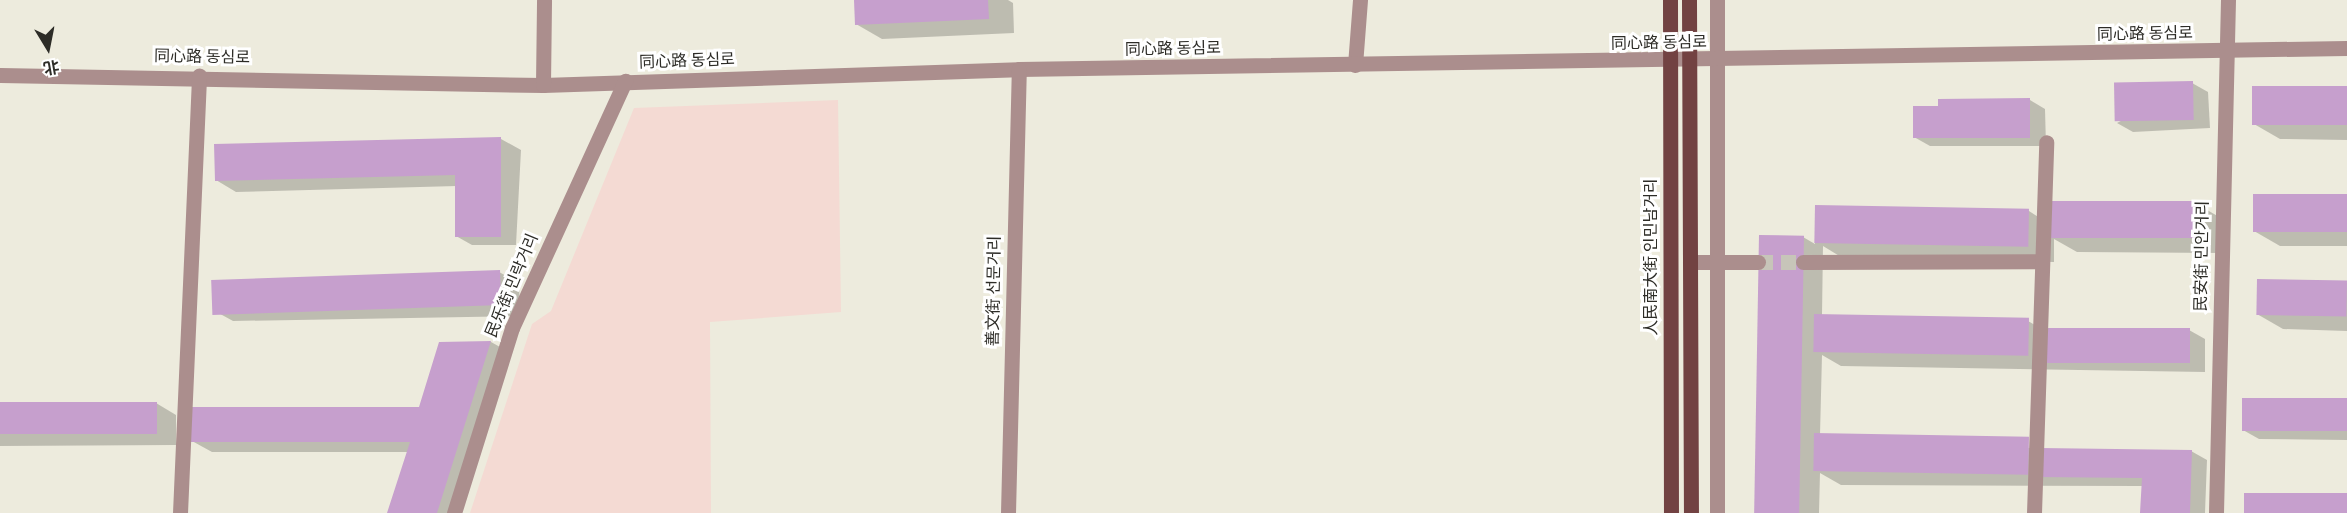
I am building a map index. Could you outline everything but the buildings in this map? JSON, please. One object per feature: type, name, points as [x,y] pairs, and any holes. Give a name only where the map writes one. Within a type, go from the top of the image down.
[{"type":"main road","name":"人民南大街 인민남거리","points":[[1670,0],[1671,513]]},
{"type":"main road","points":[[1689,0],[1690,513]]},
{"type":"street","points":[[543,85],[544,0]]},
{"type":"street","points":[[1355,65],[1360,0]]},
{"type":"street","points":[[1717,0],[1717,513]]},
{"type":"street","name":"民安街 민안거리","points":[[2216,513],[2228,0]]},
{"type":"street","name":"同心路 동심로","points":[[0,75],[199,75],[543,85],[1019,69],[1670,62],[2347,48]]},
{"type":"street","name":"善文街 선문거리","points":[[1008,513],[1019,69]]},
{"type":"street","points":[[180,513],[199,75]]},
{"type":"street","name":"民乐街 민락거리","points":[[454,513],[512,328],[626,81]]},
{"type":"street","points":[[2034,513],[2046,142]]},
{"type":"street","points":[[1803,262],[2042,261]]},
{"type":"street","points":[[1690,262],[1758,262]]},
{"type":"shaded area","points":[[838,100],[841,312],[710,322],[711,513],[470,513],[532,324],[551,311],[634,108]]},
{"type":"tunnel","points":[[1758,262],[1803,262]]}]
